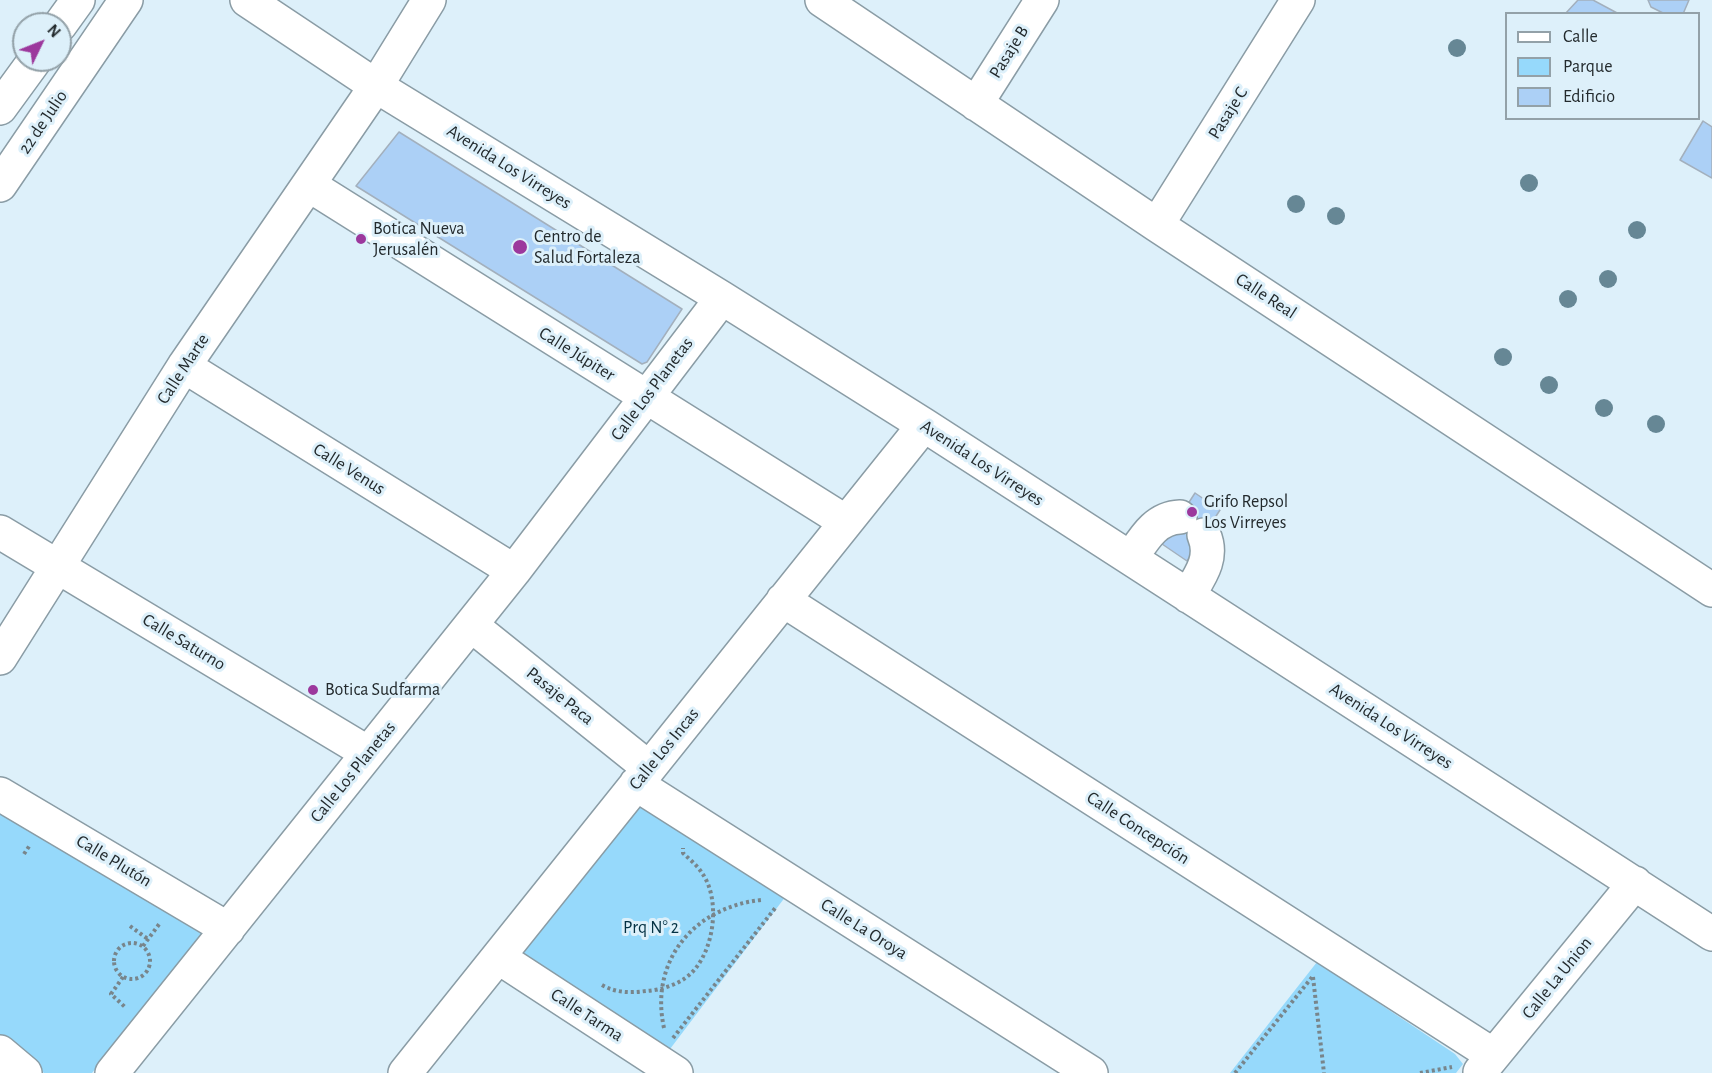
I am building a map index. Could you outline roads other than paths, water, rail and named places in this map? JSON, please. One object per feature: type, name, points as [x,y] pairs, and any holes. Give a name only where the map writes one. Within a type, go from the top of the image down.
[{"type":"street","name":"22 de Julio","points":[[0,185],[126,0]]},
{"type":"street","name":"Avenida Los Virreyes","points":[[247,0],[376,86],[924,425],[1712,934]]},
{"type":"street","name":"Calle Marte","points":[[0,658],[183,366],[376,86],[429,0]]},
{"type":"street","name":"Calle Real","points":[[822,0],[1157,225],[1712,590]]},
{"type":"street","name":"Pasaje B","points":[[976,104],[1042,0]]},
{"type":"street","name":"Pasaje C","points":[[1157,225],[1298,0]]},
{"type":"street","points":[[0,108],[26,72]]},
{"type":"street","name":"Calle Júpiter","points":[[309,184],[846,522]]},
{"type":"street","name":"Calle Los Planetas","points":[[112,1073],[514,571],[722,298]]},
{"type":"street","name":"Calle Venus","points":[[183,366],[514,571]]},
{"type":"street","name":"Calle Los Incas","points":[[405,1073],[924,425]]},
{"type":"street","points":[[1131,558],[1157,524],[1168,518],[1192,526],[1208,545],[1208,558],[1188,596]]},
{"type":"street","name":"Calle Saturno","points":[[0,532],[368,753]]},
{"type":"street","name":"Calle Concepción","points":[[783,600],[1475,1065]]},
{"type":"street","name":"Pasaje Paca","points":[[471,625],[643,776]]},
{"type":"street","name":"Calle La Oroya","points":[[643,776],[1091,1073]]},
{"type":"street","name":"Calle Plutón","points":[[0,794],[228,929]]},
{"type":"street","name":"Calle La Union","points":[[1475,1065],[1635,883]]},
{"type":"street","name":"Calle Tarma","points":[[498,957],[676,1073]]},
{"type":"street","points":[[0,1052],[25,1073]]},
{"type":"place","name":"Botica Nueva Jerusalén","points":[[361,239]]},
{"type":"place","name":"Centro de Salud Fortaleza","points":[[520,247]]},
{"type":"place","name":"Grifo Repsol Los Virreyes","points":[[1192,512]]},
{"type":"place","name":"Botica Sudfarma","points":[[313,690]]},
{"type":"park label","name":"Prq N° 2","points":[[651,928]]}]
